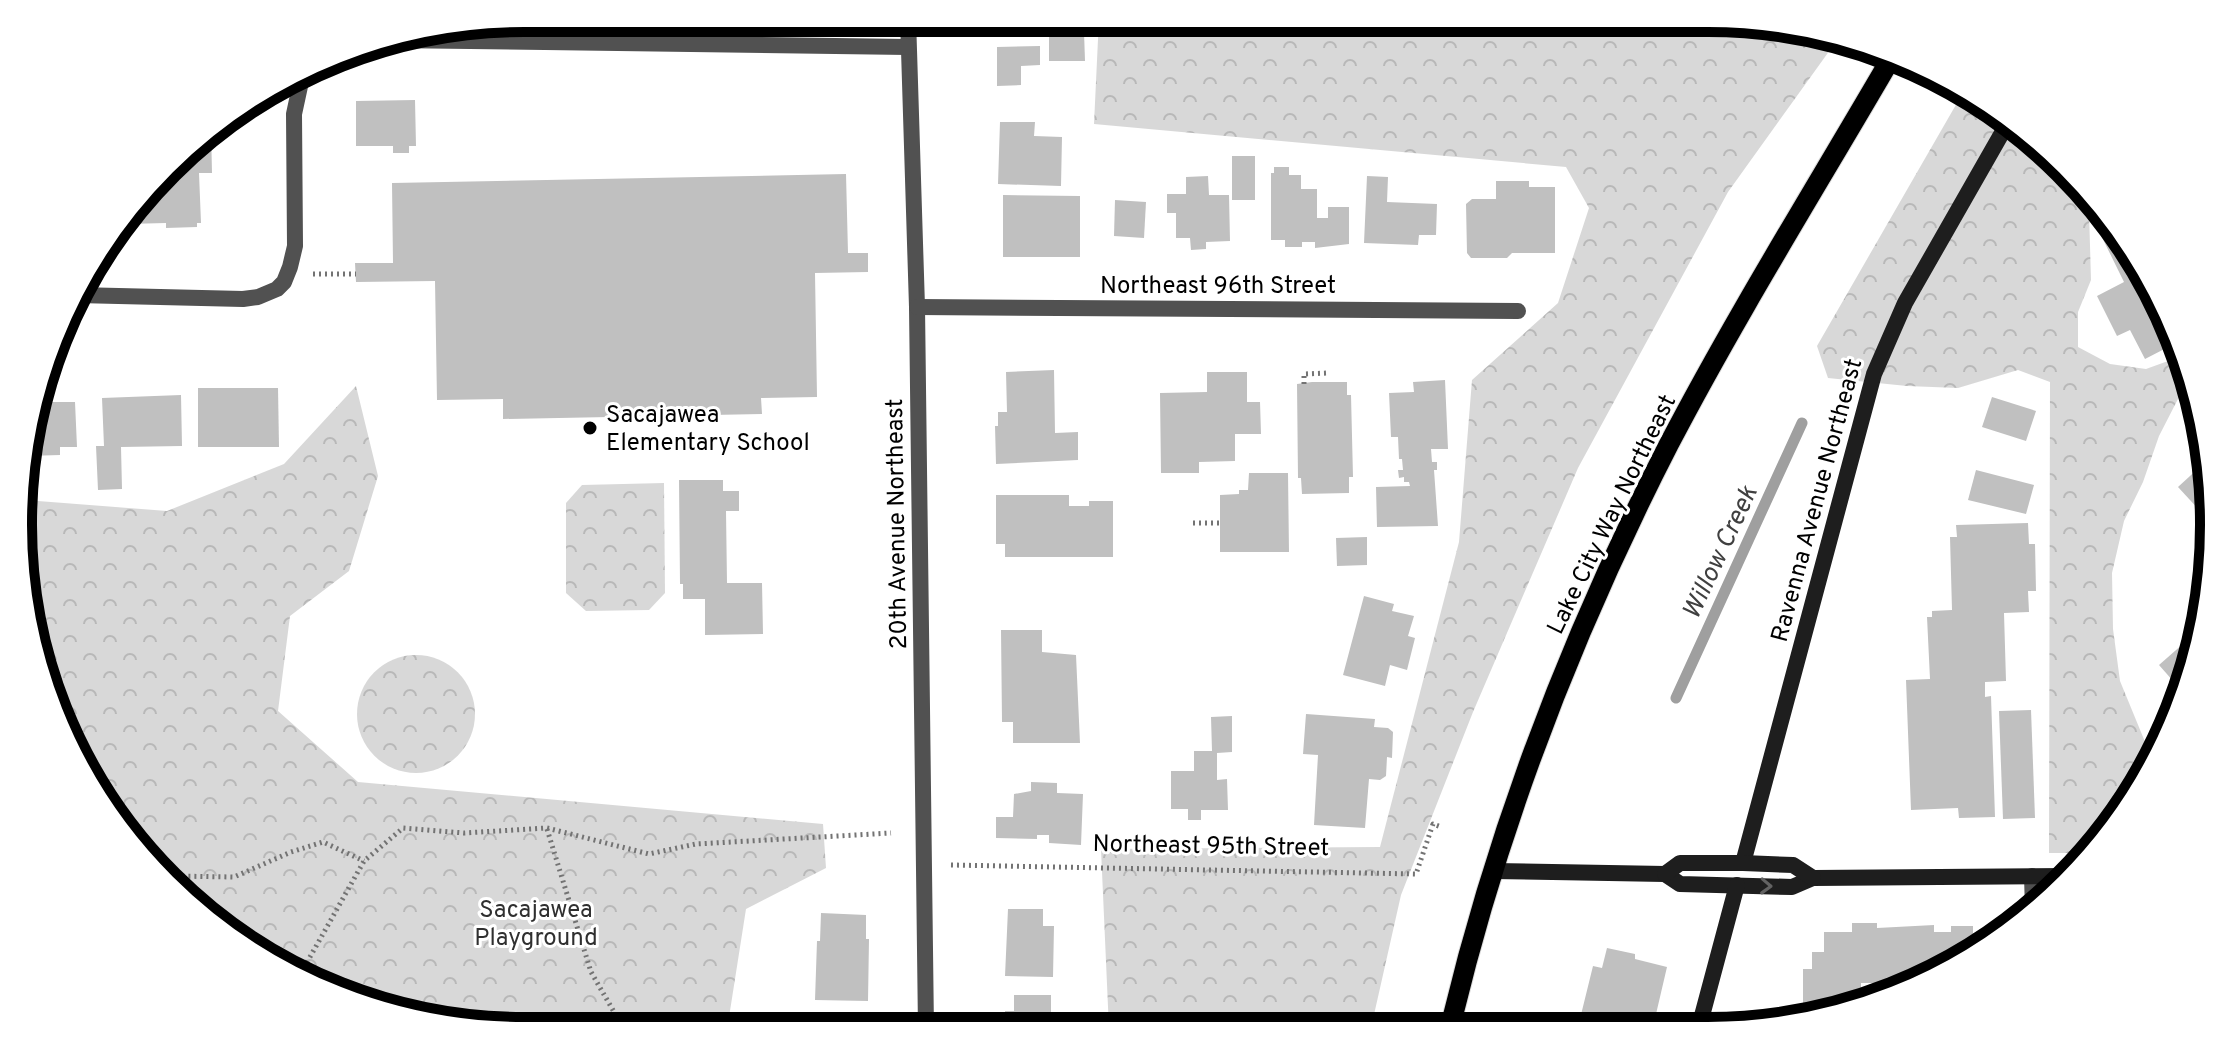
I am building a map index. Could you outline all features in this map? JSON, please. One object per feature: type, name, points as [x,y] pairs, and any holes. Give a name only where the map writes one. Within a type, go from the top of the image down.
[{"type":"main road","name":"Lake City Way Northeast","points":[[1453,1017],[1493,871],[1547,717],[1586,618],[1670,442],[1887,66]]},
{"type":"street","name":"20th Avenue Northeast","points":[[908,32],[917,307],[926,1017]]},
{"type":"street","points":[[431,41],[908,47]]},
{"type":"street","points":[[89,295],[243,299],[277,289],[288,274],[295,246],[294,114],[300,87]]},
{"type":"street","name":"Ravenna Avenue Northeast","points":[[1743,863],[1874,374],[1905,303],[2003,131]]},
{"type":"street","name":"Northeast 96th Street","points":[[917,307],[1518,311]]},
{"type":"street","points":[[1665,874],[1680,863],[1743,863],[1793,865],[1813,878]]},
{"type":"street","points":[[1493,871],[1665,874],[1680,884],[1792,887],[1813,878],[2053,876]]},
{"type":"street","points":[[2032,876],[2033,895]]},
{"type":"street","points":[[1702,1017],[1737,885]]},
{"type":"path","points":[[309,274],[356,274]]},
{"type":"path","points":[[1304,384],[1304,374],[1329,373]]},
{"type":"path","points":[[1193,523],[1220,523]]},
{"type":"path","name":"Northeast 95th Street","points":[[942,865],[1416,874],[1433,824],[1441,827]]},
{"type":"path","points":[[305,965],[364,861],[403,828],[464,833],[547,828],[649,854],[696,844],[891,833]]},
{"type":"path","points":[[547,828],[591,972],[617,1017]]},
{"type":"path","points":[[179,876],[234,877],[291,852],[323,842],[364,861]]},
{"type":"green space","points":[[1098,32],[1708,32],[1772,36],[1831,48],[1728,192],[1578,468],[1473,712],[1401,895],[1373,1017],[1108,1017],[1101,849],[1380,847],[1459,542],[1472,380],[1558,303],[1589,208],[1566,167],[1094,124]]},
{"type":"green space","points":[[1958,101],[2032,154],[2089,214],[2091,280],[2078,312],[2078,347],[2110,364],[2146,369],[2172,360],[2181,390],[2124,521],[2112,573],[2113,629],[2120,681],[2147,746],[2117,798],[2074,853],[2049,853],[2050,382],[2018,370],[1958,388],[1828,378],[1817,346]]},
{"type":"green space","name":"Sacajawea Playground","points":[[356,386],[378,476],[349,571],[290,616],[278,711],[358,782],[823,824],[826,868],[746,909],[729,1017],[492,1016],[428,1008],[366,991],[307,966],[251,934],[200,895],[154,849],[98,771],[69,713],[58,683],[41,621],[36,589],[33,501],[167,511],[284,464]]},
{"type":"green space","points":[[664,483],[665,593],[649,610],[586,611],[566,593],[566,503],[582,485]]},
{"type":"green space","points":[[416,655],[439,660],[458,672],[470,691],[475,714],[470,737],[458,756],[439,768],[416,773],[393,768],[374,756],[362,737],[357,714],[362,691],[374,672],[393,660]]},
{"type":"building","points":[[1049,32],[1084,32],[1085,61],[1049,61]]},
{"type":"building","points":[[1040,46],[1040,65],[1021,66],[1021,85],[997,86],[997,47]]},
{"type":"building","points":[[415,100],[416,146],[409,146],[409,153],[393,153],[393,146],[356,146],[356,101]]},
{"type":"building","points":[[1000,122],[1035,122],[1034,136],[1062,137],[1061,186],[998,184]]},
{"type":"building","points":[[211,145],[212,173],[199,173],[201,223],[197,223],[197,227],[166,228],[166,223],[135,224],[176,176]]},
{"type":"building","points":[[1232,156],[1255,156],[1255,200],[1232,200]]},
{"type":"building","points":[[1274,167],[1289,167],[1289,175],[1301,175],[1301,189],[1317,189],[1317,218],[1328,218],[1328,207],[1349,207],[1349,244],[1315,248],[1315,242],[1302,242],[1302,247],[1285,247],[1285,240],[1271,240],[1271,173],[1274,173]]},
{"type":"building","points":[[846,174],[848,253],[868,253],[868,272],[815,273],[817,397],[761,398],[762,414],[503,419],[503,399],[437,400],[435,281],[356,282],[355,263],[393,263],[392,183]]},
{"type":"building","points":[[1208,176],[1209,195],[1229,195],[1230,241],[1206,242],[1206,249],[1191,250],[1190,238],[1176,238],[1176,213],[1167,213],[1167,194],[1186,194],[1186,177]]},
{"type":"building","points":[[1367,176],[1388,177],[1387,202],[1437,204],[1436,235],[1419,235],[1418,245],[1364,243]]},
{"type":"building","points":[[1496,181],[1529,181],[1529,187],[1555,187],[1555,253],[1512,253],[1507,258],[1471,258],[1467,253],[1466,204],[1472,199],[1496,199]]},
{"type":"building","points":[[1003,195],[1080,196],[1080,257],[1003,257]]},
{"type":"building","points":[[1115,200],[1146,202],[1144,238],[1114,236]]},
{"type":"building","points":[[2093,218],[2134,278],[2163,336],[2167,348],[2145,359],[2130,330],[2117,336],[2097,296],[2124,282]]},
{"type":"building","points":[[1054,370],[1055,433],[1078,432],[1078,460],[996,464],[995,426],[998,426],[998,412],[1007,412],[1006,372]]},
{"type":"building","points":[[1207,372],[1247,372],[1247,402],[1260,402],[1261,434],[1235,434],[1235,461],[1199,462],[1199,473],[1161,473],[1160,393],[1207,392]]},
{"type":"building","points":[[1445,380],[1448,449],[1431,449],[1432,462],[1437,462],[1437,470],[1434,470],[1438,526],[1377,527],[1376,487],[1410,486],[1409,482],[1404,482],[1404,477],[1399,478],[1398,470],[1403,470],[1402,459],[1399,459],[1398,437],[1391,437],[1389,393],[1414,392],[1413,382]]},
{"type":"building","points":[[1347,382],[1347,395],[1351,395],[1353,477],[1349,477],[1349,493],[1302,494],[1301,478],[1298,478],[1297,384]]},
{"type":"building","points":[[198,388],[278,388],[279,447],[198,447]]},
{"type":"building","points":[[181,395],[182,446],[121,447],[122,489],[98,490],[96,446],[104,446],[102,398]]},
{"type":"building","points":[[1992,397],[2036,411],[2026,441],[1982,427]]},
{"type":"building","points":[[49,398],[52,398],[52,402],[75,402],[77,447],[60,447],[60,455],[37,456]]},
{"type":"building","points":[[1976,470],[2034,485],[2026,514],[1968,500]]},
{"type":"building","points":[[2197,470],[2200,510],[2178,487]]},
{"type":"building","points":[[1249,473],[1288,473],[1289,552],[1220,552],[1220,495],[1248,490]]},
{"type":"building","points":[[679,480],[723,480],[723,491],[739,491],[739,511],[726,511],[727,583],[762,583],[763,634],[705,635],[705,599],[683,599],[683,584],[680,584]]},
{"type":"building","points":[[996,495],[1069,495],[1069,506],[1089,506],[1089,501],[1113,501],[1113,557],[1005,557],[1005,544],[996,544]]},
{"type":"building","points":[[2028,523],[2029,544],[2035,544],[2036,591],[2028,591],[2029,612],[2004,613],[2006,681],[1985,682],[1985,697],[1991,696],[1995,817],[1959,818],[1958,808],[1911,810],[1906,680],[1930,679],[1927,617],[1932,617],[1932,611],[1952,610],[1950,537],[1957,537],[1956,525]]},
{"type":"building","points":[[1367,537],[1367,565],[1337,566],[1336,538]]},
{"type":"building","points":[[1364,596],[1394,604],[1392,611],[1414,616],[1408,636],[1415,638],[1407,670],[1390,665],[1385,686],[1343,675]]},
{"type":"building","points":[[1001,630],[1042,630],[1042,652],[1076,655],[1080,743],[1013,743],[1013,722],[1002,722]]},
{"type":"building","points":[[2186,642],[2174,682],[2159,665]]},
{"type":"building","points":[[2031,710],[2035,818],[2003,819],[1999,711]]},
{"type":"building","points":[[1306,714],[1375,719],[1374,727],[1388,728],[1393,732],[1392,758],[1387,757],[1386,776],[1380,780],[1369,779],[1365,828],[1314,825],[1318,755],[1303,754]]},
{"type":"building","points":[[1232,716],[1232,752],[1217,753],[1217,780],[1227,779],[1228,810],[1201,810],[1201,820],[1188,820],[1188,809],[1171,809],[1171,771],[1194,771],[1194,751],[1212,751],[1211,717]]},
{"type":"building","points":[[1031,782],[1057,783],[1057,793],[1083,794],[1081,845],[1049,843],[1049,835],[1037,835],[1037,839],[996,838],[996,817],[1013,817],[1014,794],[1031,791]]},
{"type":"building","points":[[1008,909],[1043,909],[1043,926],[1054,926],[1053,977],[1005,976]]},
{"type":"building","points":[[821,913],[866,915],[866,939],[869,939],[868,1001],[815,1000]]},
{"type":"building","points":[[1852,923],[1877,923],[1877,928],[1934,925],[1934,932],[1951,932],[1951,926],[1973,926],[1973,933],[1982,933],[1896,980],[1861,983],[1861,992],[1803,1008],[1803,969],[1812,969],[1812,952],[1824,952],[1824,932],[1852,932]]},
{"type":"building","points":[[1607,948],[1635,954],[1635,959],[1667,967],[1655,1017],[1580,1017],[1593,966],[1602,968]]},
{"type":"building","points":[[1014,995],[1051,995],[1051,1012],[1057,1012],[1057,1017],[1005,1017],[1005,1011],[1014,1011]]},
{"type":"waterway","name":"Willow Creek","points":[[1676,698],[1802,423]]},
{"type":"place","name":"Sacajawea Elementary School","points":[[590,428]]}]
